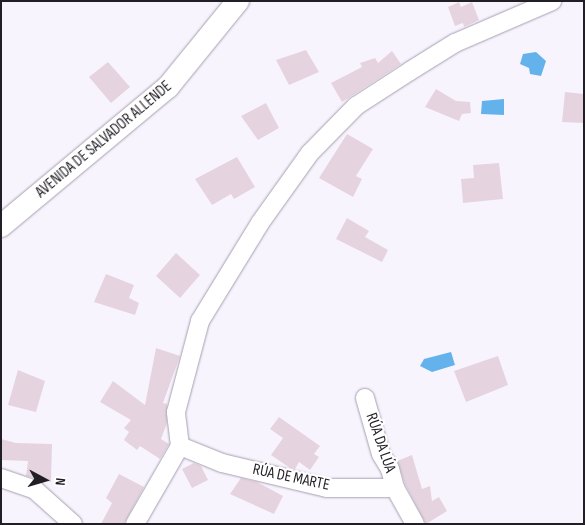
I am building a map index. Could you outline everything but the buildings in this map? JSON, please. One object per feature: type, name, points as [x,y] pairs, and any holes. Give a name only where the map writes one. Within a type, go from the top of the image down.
[{"type":"street","name":"AVENIDA DE SALVADOR ALLENDE","points":[[1,226],[168,87],[238,1]]},
{"type":"street","points":[[135,524],[180,446],[176,412],[200,320],[254,231],[310,154],[356,106],[455,42],[552,1]]},
{"type":"street","name":"RÚA DA LÚA","points":[[365,398],[381,454],[395,488]]},
{"type":"street","name":"RÚA DE MARTE","points":[[180,446],[222,462],[327,488],[395,488]]},
{"type":"street","points":[[1,478],[35,490],[73,524]]},
{"type":"street","points":[[395,488],[415,524]]},
{"type":"water","points":[[536,52],[546,61],[541,76],[530,74],[529,68],[520,64],[523,54]]},
{"type":"water","points":[[504,99],[504,115],[481,114],[482,101]]},
{"type":"water","points":[[451,352],[455,365],[432,372],[420,366],[424,359]]}]
